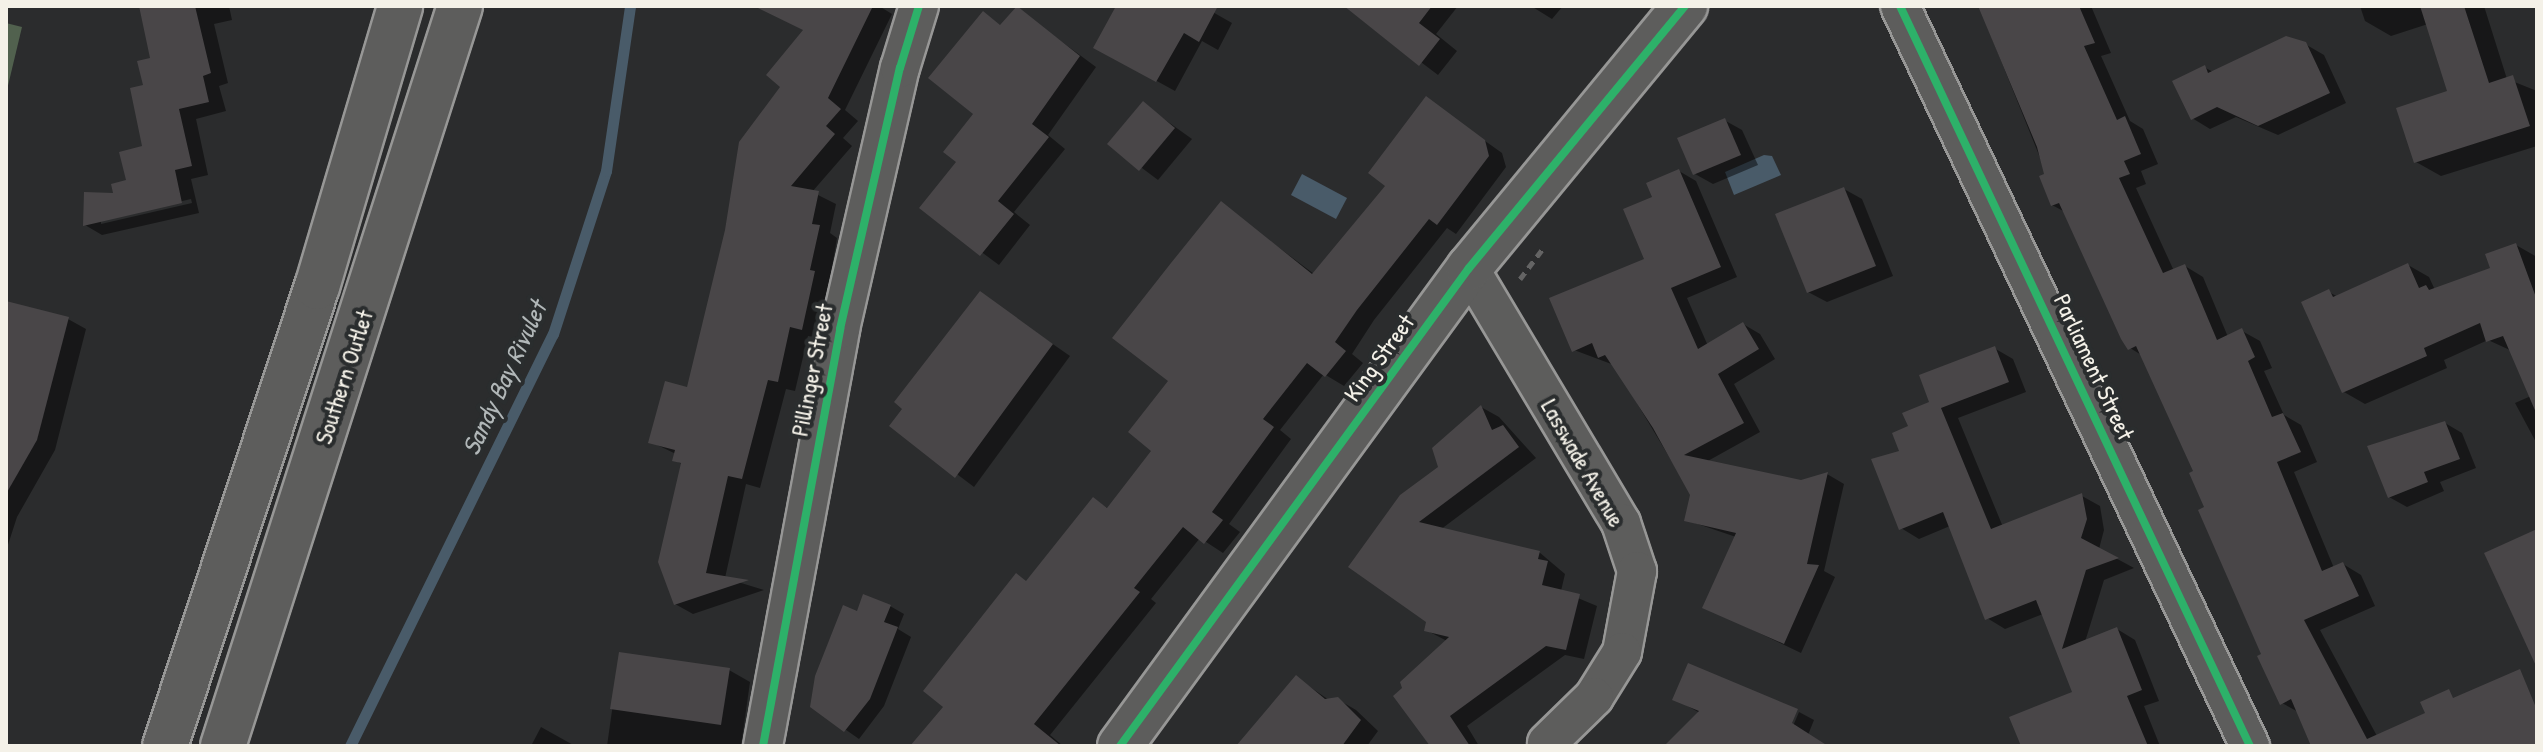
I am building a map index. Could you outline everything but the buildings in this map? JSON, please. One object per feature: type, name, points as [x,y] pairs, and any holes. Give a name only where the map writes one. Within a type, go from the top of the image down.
[{"type":"main road","points":[[165,746],[317,287],[400,6]]},
{"type":"main road","name":"Southern Outlet","points":[[223,746],[460,6]]},
{"type":"main road","name":"King Street","points":[[1120,746],[1469,268],[1685,6]]},
{"type":"street","name":"Pillinger Street","points":[[763,746],[840,329],[900,68],[919,6]]},
{"type":"street","name":"Parliament Street","points":[[1900,6],[2250,746]]},
{"type":"street","name":"Lasswade Avenue","points":[[1469,268],[1621,523],[1637,571],[1622,652],[1594,697],[1547,743]]},
{"type":"green space","points":[[6,23],[22,27],[6,94]]},
{"type":"water","points":[[1764,155],[1772,156],[1781,175],[1734,195],[1725,172]]},
{"type":"water","points":[[1302,174],[1347,198],[1336,219],[1291,195]]},
{"type":"waterway","name":"Sandy Bay Rivulet","points":[[350,746],[553,334],[606,171],[630,6]]},
{"type":"cycle path","points":[[763,746],[840,329],[900,68],[919,6]]},
{"type":"cycle path","points":[[1120,746],[1469,268],[1685,6]]},
{"type":"cycle path","points":[[1900,6],[2250,746]]}]
